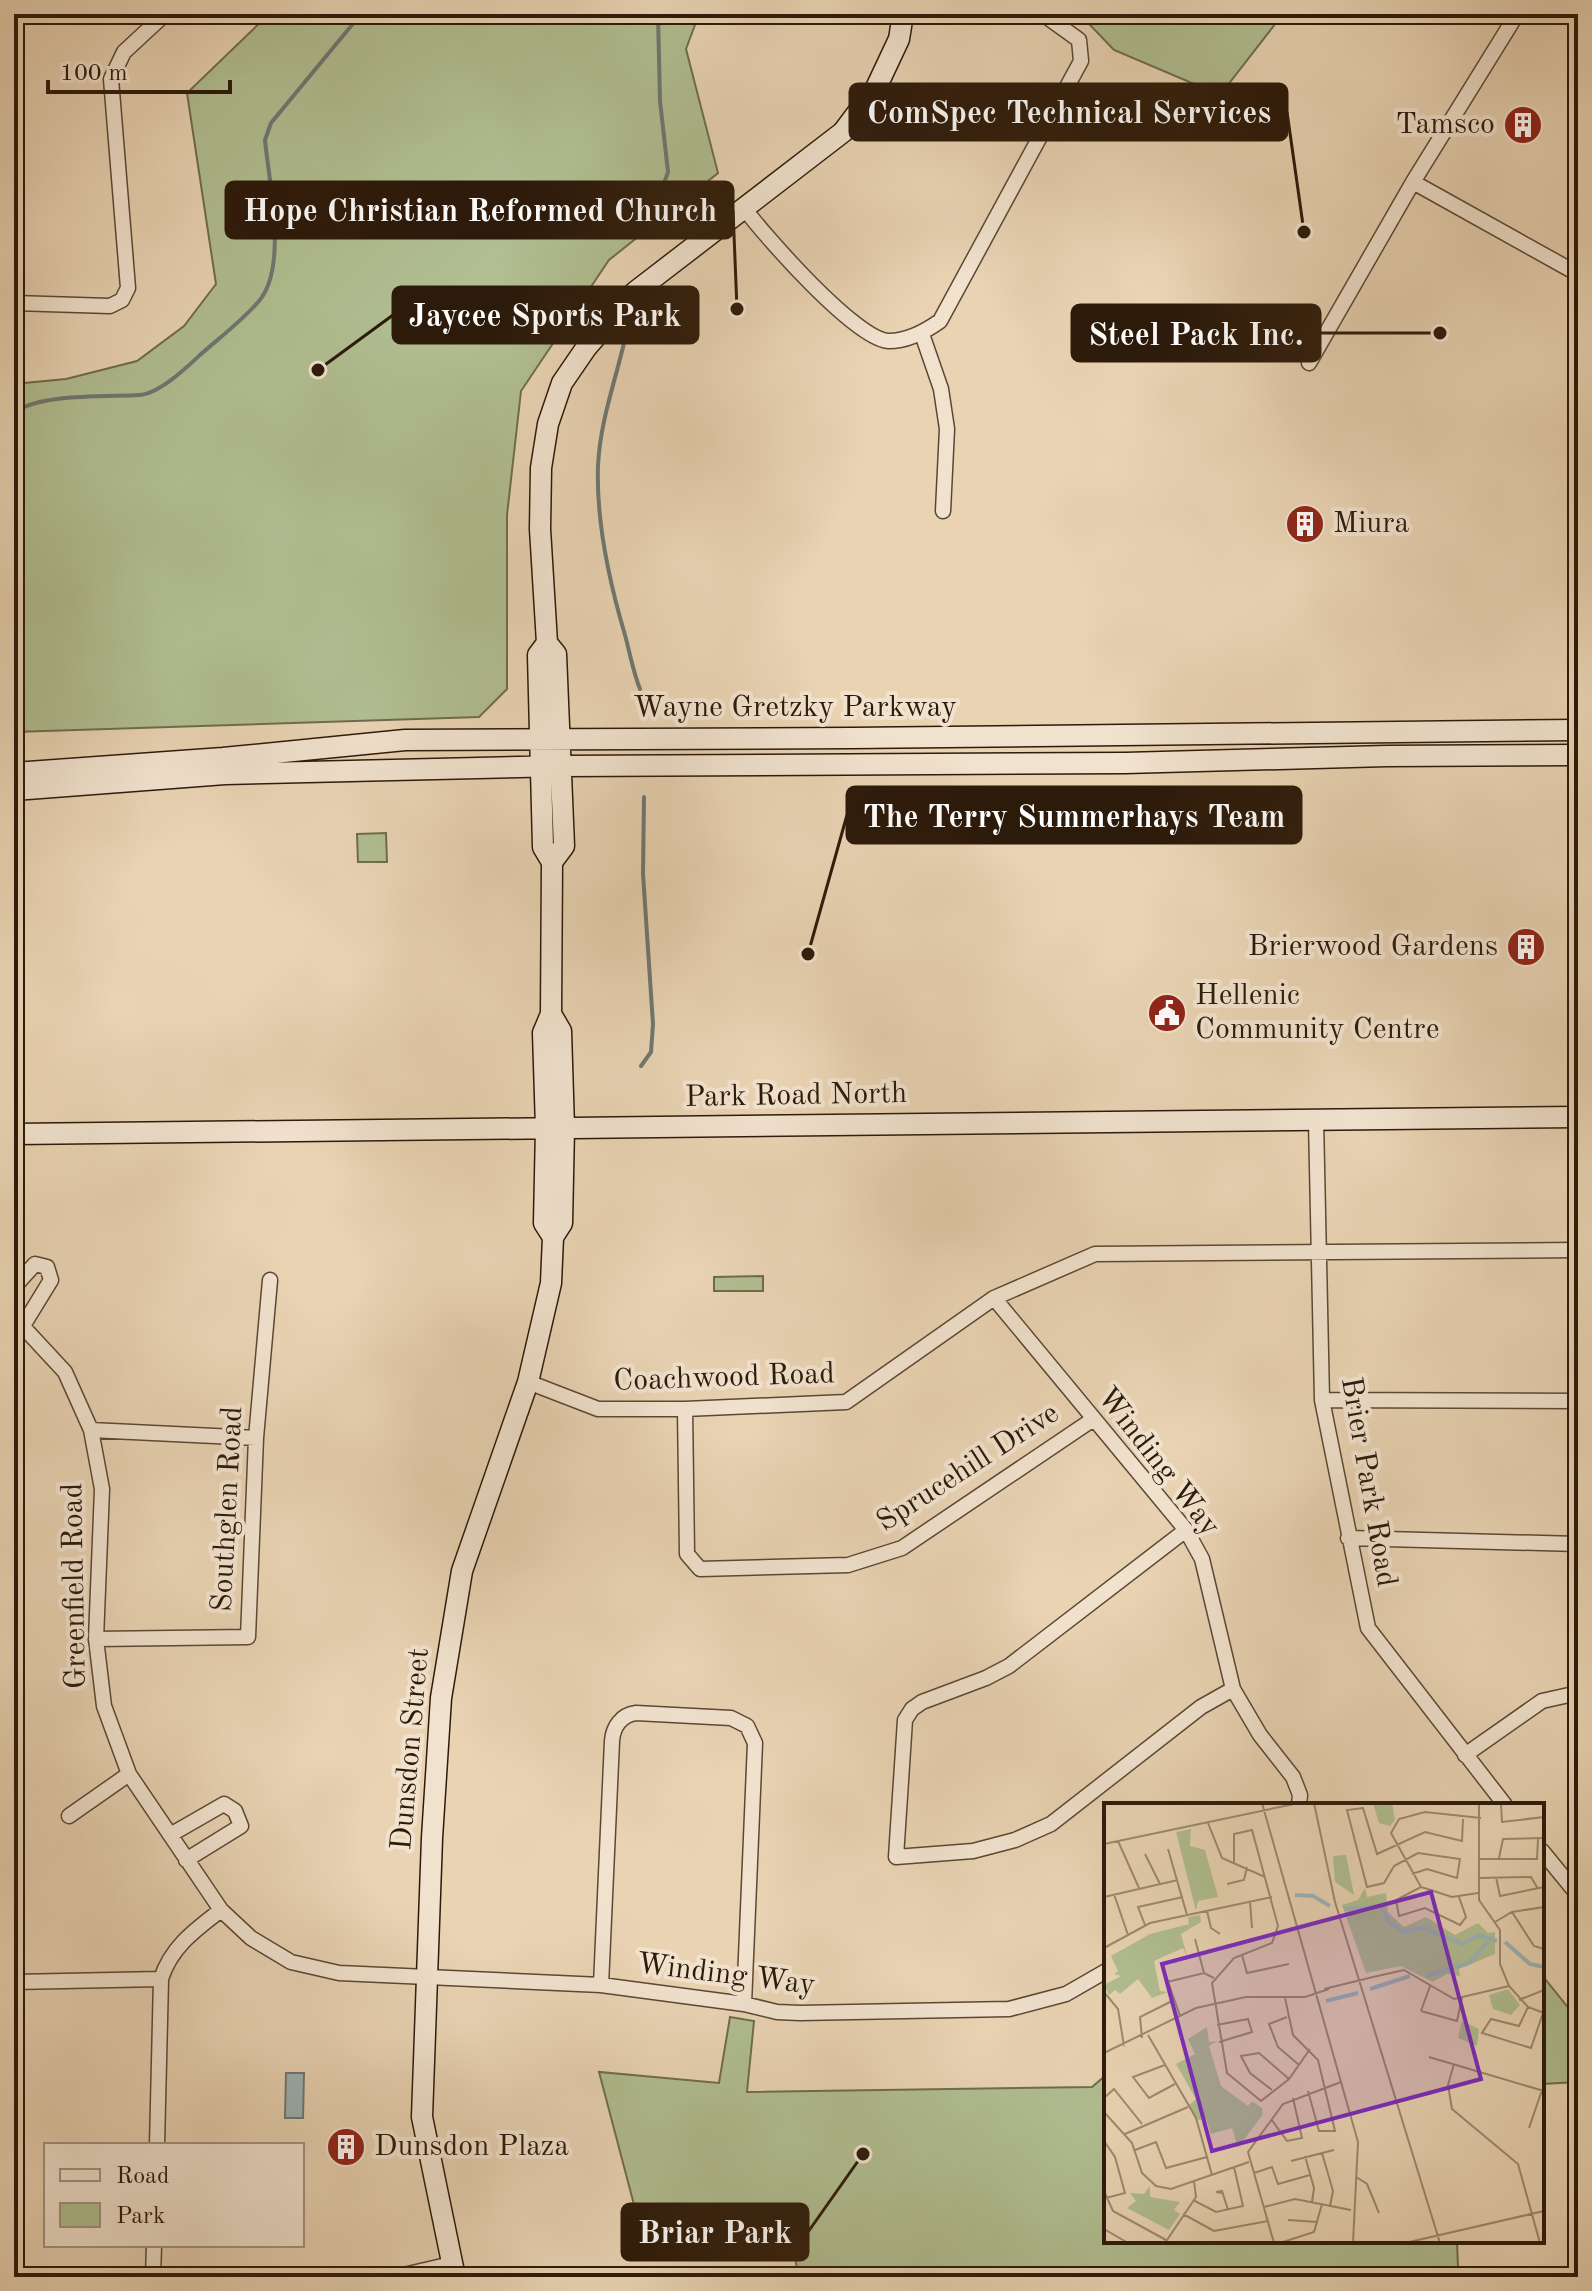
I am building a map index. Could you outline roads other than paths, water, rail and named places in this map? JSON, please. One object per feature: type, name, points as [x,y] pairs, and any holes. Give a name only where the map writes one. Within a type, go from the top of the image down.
[{"type":"main road","name":"Dunsdon Street","points":[[453,2270],[422,2117],[441,1698],[462,1571],[528,1382],[551,1283],[553,1237],[544,1223],[555,1128],[543,1033],[551,1014],[552,862],[543,847],[540,768],[550,740],[556,654],[547,643],[540,529],[541,468],[548,424],[562,383],[586,348],[635,292],[843,132],[876,88],[899,39],[903,14]]},
{"type":"main road","name":"Wayne Gretzky Parkway","points":[[14,773],[223,758],[405,740],[1578,730]]},
{"type":"main road","name":"Dunsdon Street","points":[[550,740],[562,766],[564,846],[552,862]]},
{"type":"main road","name":"Wayne Gretzky Parkway","points":[[14,790],[225,774],[562,766],[1125,763],[1578,755]]},
{"type":"main road","name":"Park Road North","points":[[14,1134],[1578,1117]]},
{"type":"street","points":[[14,303],[110,306],[122,300],[128,288],[111,79],[124,52],[165,14]]},
{"type":"street","points":[[744,208],[759,229],[856,327],[887,341],[922,334],[940,321],[1081,61],[1079,40],[1043,14]]},
{"type":"street","points":[[1309,363],[1413,182],[1517,14]]},
{"type":"street","points":[[1413,182],[1578,274]]},
{"type":"street","points":[[922,334],[941,389],[947,429],[943,511]]},
{"type":"street","name":"Brier Park Road","points":[[1316,1120],[1322,1400],[1368,1628],[1503,1803]]},
{"type":"street","name":"Coachwood Road","points":[[528,1382],[598,1409],[685,1409],[846,1402],[994,1298],[1095,1254],[1578,1250]]},
{"type":"street","points":[[14,1287],[35,1264],[47,1267],[51,1280],[19,1320]]},
{"type":"street","name":"Southglen Road","points":[[96,1639],[248,1637],[256,1438],[270,1280]]},
{"type":"street","name":"Winding Way","points":[[994,1298],[1186,1530],[1202,1559],[1233,1689],[1260,1735],[1293,1777],[1300,1795],[1299,1803]]},
{"type":"street","name":"Greenfield Road","points":[[19,1320],[65,1372],[91,1430],[102,1489],[96,1639],[104,1706],[129,1774],[221,1910],[251,1938],[291,1962],[339,1973],[427,1978]]},
{"type":"street","points":[[1322,1400],[1578,1401]]},
{"type":"street","name":"Sprucehill Drive","points":[[685,1409],[687,1554],[700,1569],[848,1565],[902,1548],[1092,1420]]},
{"type":"street","points":[[91,1430],[256,1438]]},
{"type":"street","points":[[1186,1530],[1009,1666],[912,1709],[905,1720],[896,1857],[973,1851],[1015,1840],[1051,1824],[1201,1707],[1233,1689]]},
{"type":"street","points":[[1348,1538],[1578,1544]]},
{"type":"street","points":[[1465,1755],[1542,1701],[1578,1693]]},
{"type":"street","points":[[601,1985],[615,1727],[623,1718],[636,1713],[731,1718],[747,1726],[755,1743],[744,2004]]},
{"type":"street","points":[[69,1816],[129,1774]]},
{"type":"street","points":[[170,1835],[224,1804],[235,1811],[241,1826],[186,1860]]},
{"type":"street","points":[[1544,1853],[1578,1895]]},
{"type":"street","points":[[157,2143],[161,1979],[171,1955],[181,1943],[221,1910]]},
{"type":"street","name":"Winding Way","points":[[427,1978],[601,1985],[800,2013],[1009,2009],[1066,1994],[1104,1972]]},
{"type":"street","points":[[14,1982],[161,1979]]},
{"type":"street","points":[[153,2277],[154,2247]]},
{"type":"street","points":[[395,2277],[453,2270]]},
{"type":"water","points":[[286,2073],[304,2073],[303,2118],[285,2118]]},
{"type":"waterway","points":[[14,414],[37,402],[54,399],[147,394],[180,373],[259,301],[268,286],[275,246],[265,140],[271,123],[361,14]]},
{"type":"waterway","points":[[654,212],[668,172],[660,101],[658,14]]},
{"type":"waterway","points":[[625,339],[602,434],[598,487],[601,530],[609,573],[640,689]]},
{"type":"waterway","points":[[641,1066],[651,1052],[653,1024],[643,874],[644,797]]},
{"type":"place","name":"Tamsco","points":[[1523,125]]},
{"type":"place","name":"ComSpec Technical Services","points":[[1304,232]]},
{"type":"place","name":"Hope Christian Reformed Church","points":[[737,309]]},
{"type":"place","name":"Steel Pack Inc.","points":[[1440,333]]},
{"type":"place","name":"Jaycee Sports Park","points":[[318,370]]},
{"type":"place","name":"Miura","points":[[1305,524]]},
{"type":"place","name":"Brierwood Gardens","points":[[1526,947]]},
{"type":"place","name":"The Terry Summerhays Team","points":[[808,954]]},
{"type":"place","name":"Hellenic Community Centre","points":[[1167,1013]]},
{"type":"place","name":"Dunsdon Plaza","points":[[346,2147]]},
{"type":"place","name":"Briar Park","points":[[863,2154]]}]
